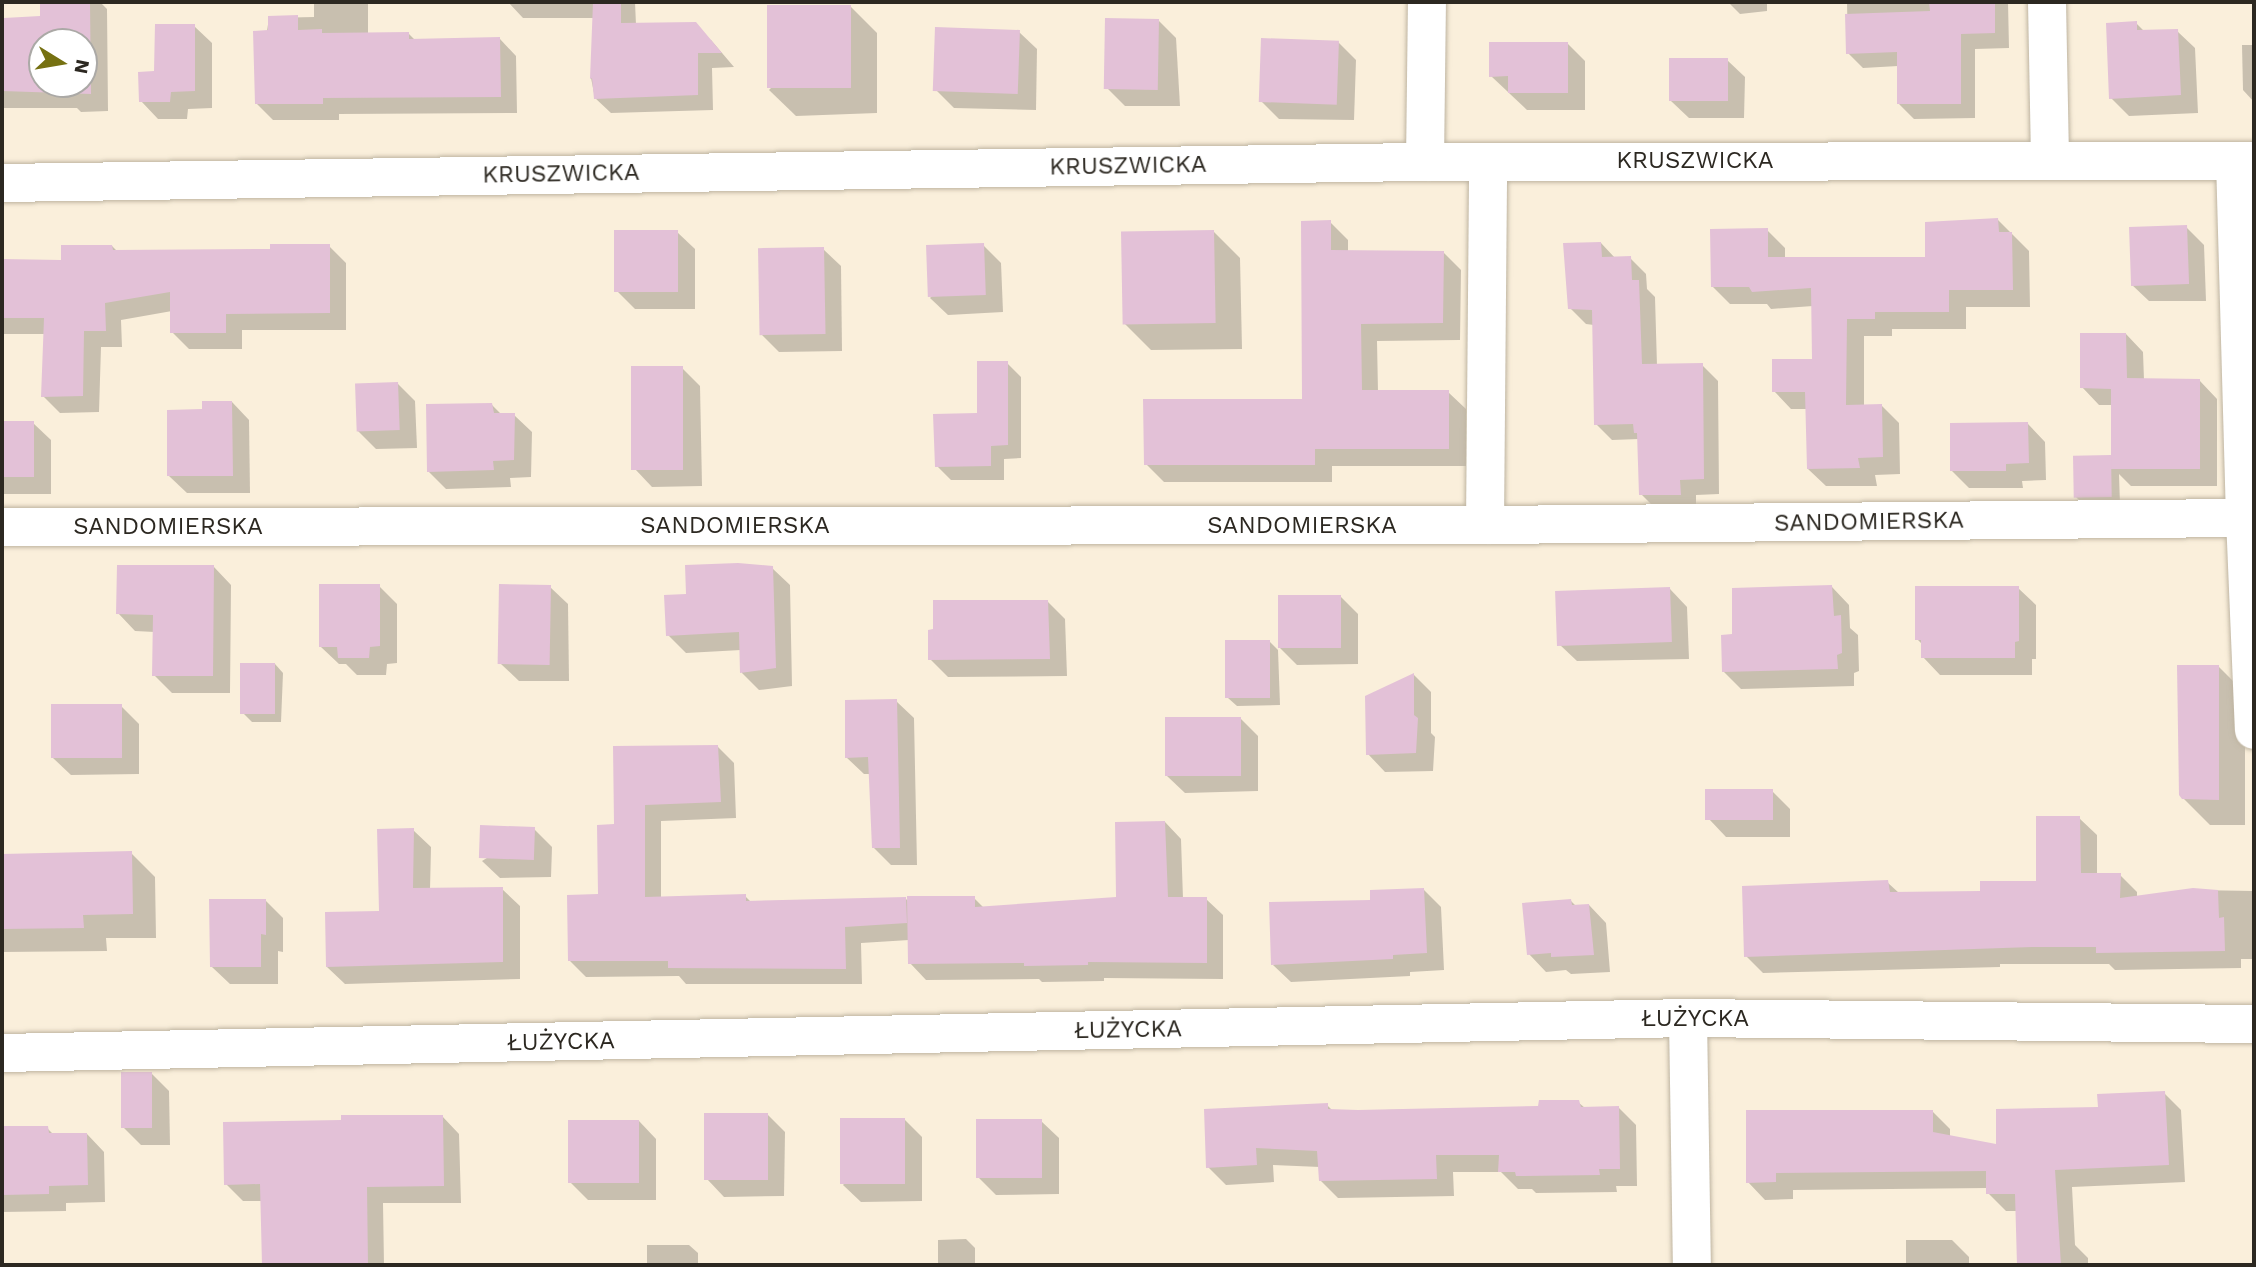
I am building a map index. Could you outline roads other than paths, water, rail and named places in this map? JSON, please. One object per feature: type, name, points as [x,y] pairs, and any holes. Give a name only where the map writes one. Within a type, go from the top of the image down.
[{"type":"street","points":[[1425,162],[1427,2]]},
{"type":"street","points":[[2047,2],[2050,159]]},
{"type":"street","name":"KRUSZWICKA","points":[[2,183],[1425,162],[2050,159],[2245,161]]},
{"type":"street","points":[[2245,161],[2245,518],[2254,730]]},
{"type":"street","points":[[1485,525],[1488,163]]},
{"type":"street","name":"SANDOMIERSKA","points":[[2,527],[1485,525],[2245,518]]},
{"type":"street","points":[[1688,1018],[1692,1265]]},
{"type":"street","name":"ŁUŻYCKA","points":[[2,1053],[1688,1018],[2254,1024]]}]
